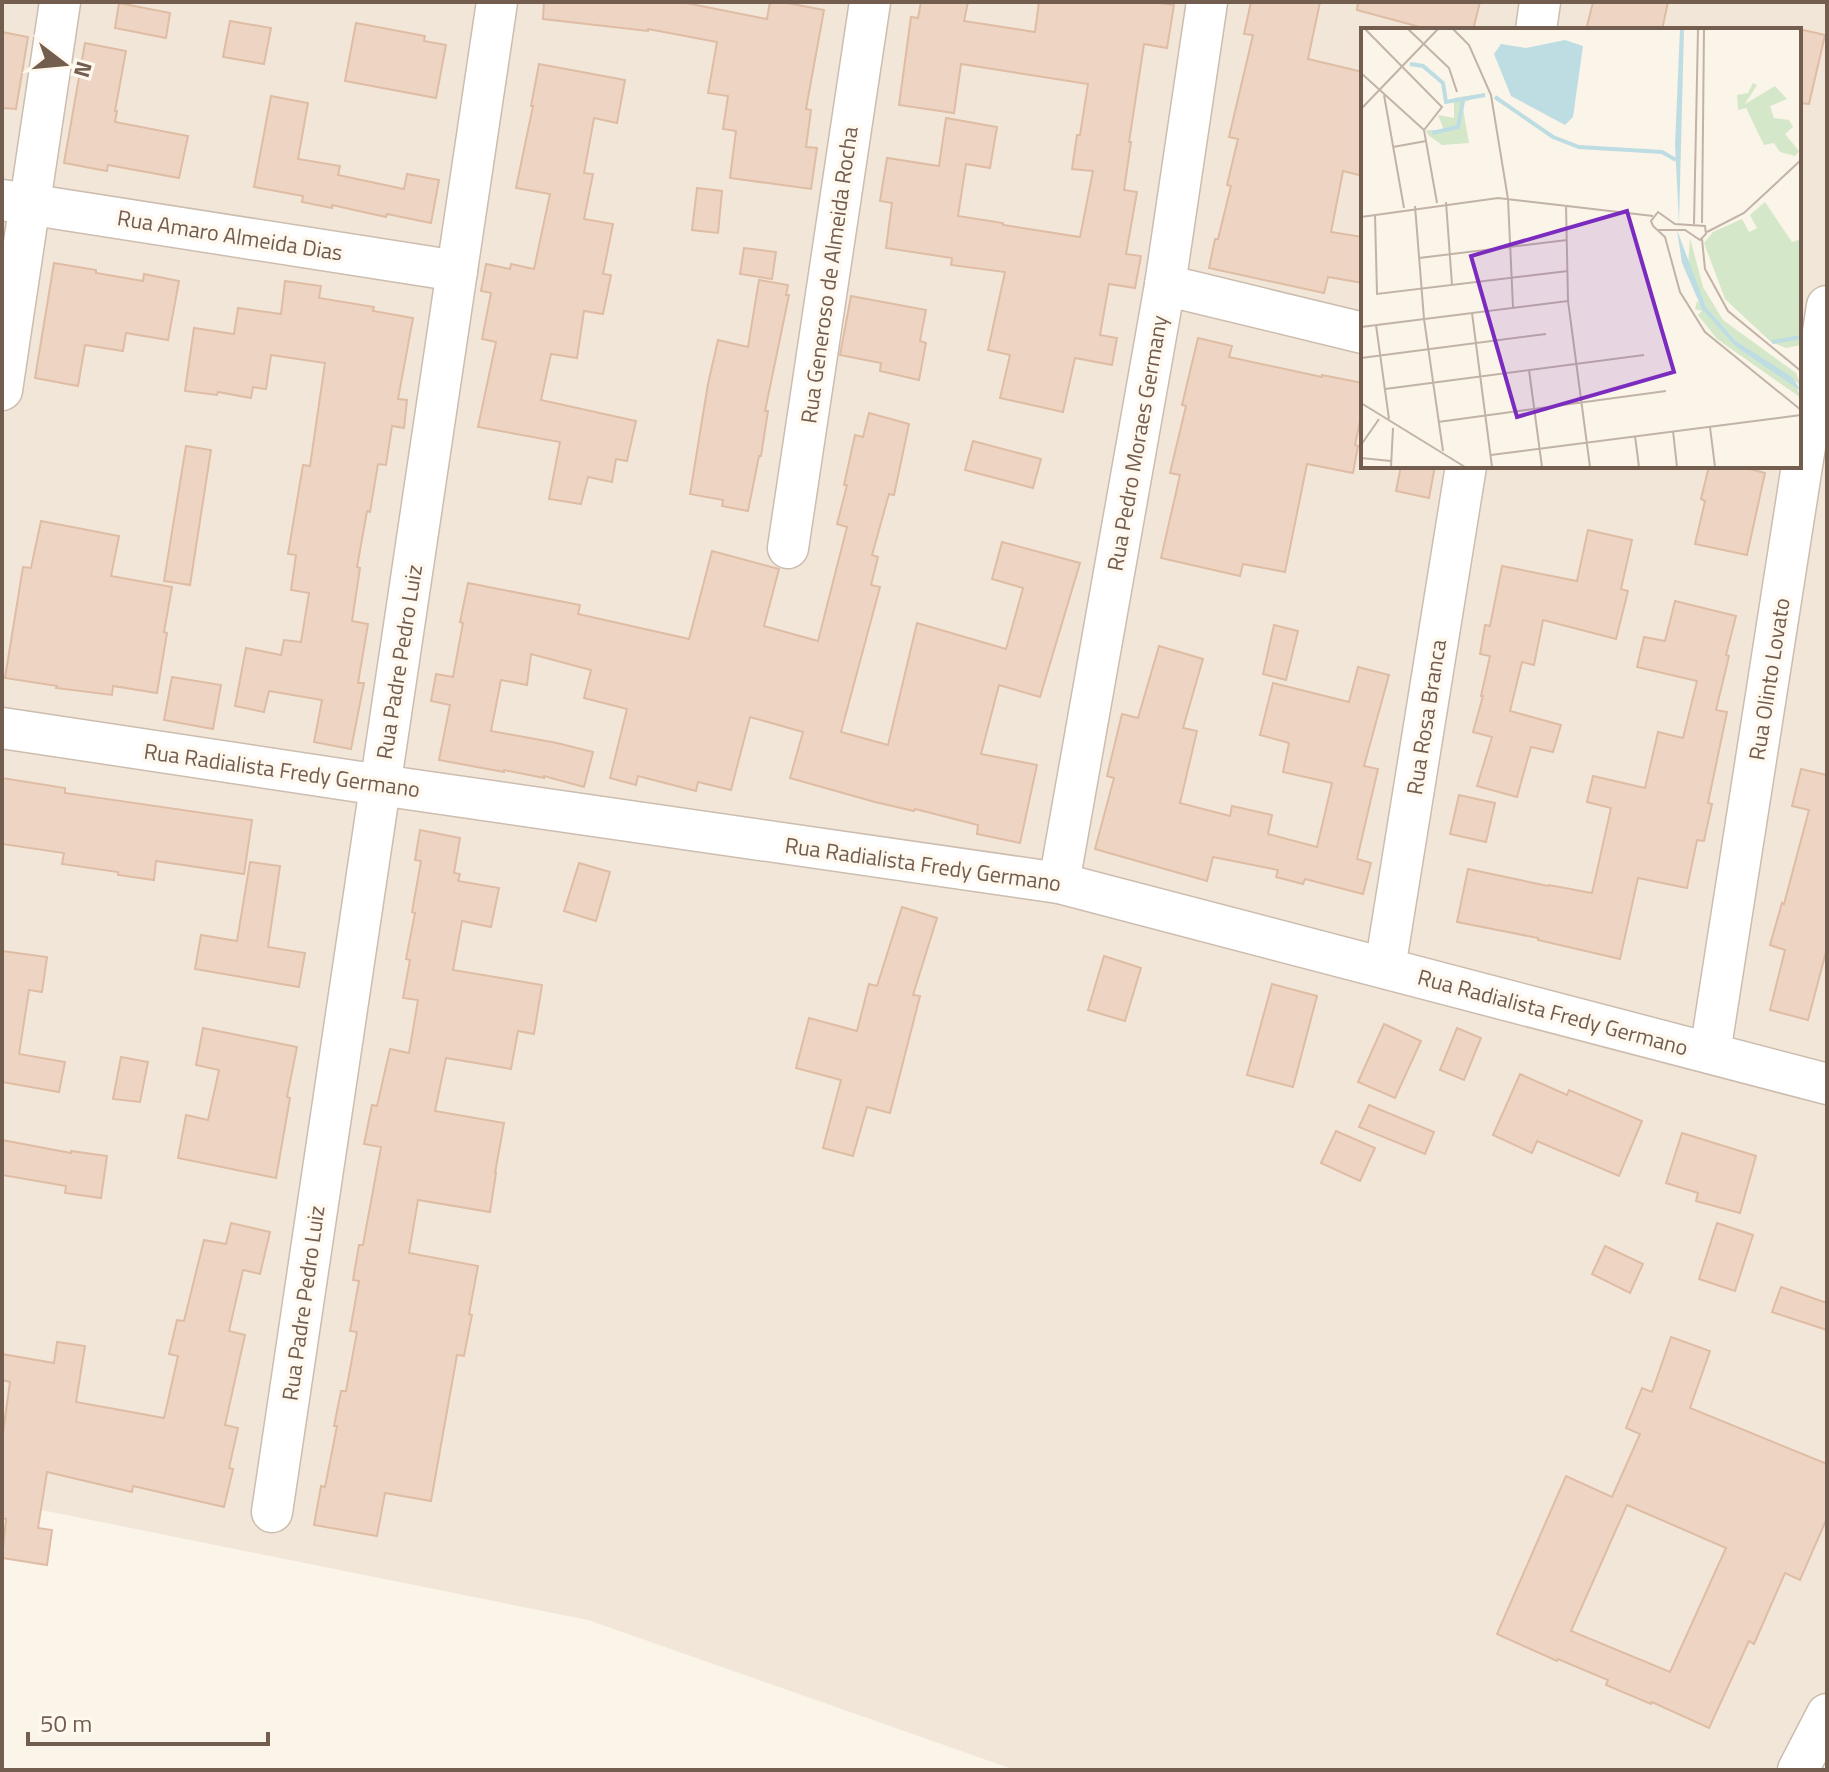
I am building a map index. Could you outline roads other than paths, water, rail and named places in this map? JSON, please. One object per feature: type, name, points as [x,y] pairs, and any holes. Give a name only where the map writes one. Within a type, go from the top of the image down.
[{"type":"street","points":[[2,390],[16,202],[60,2]]},
{"type":"street","name":"Rua Padre Pedro Luiz","points":[[272,1512],[497,2]]},
{"type":"street","name":"Rua Generoso de Almeida Rocha","points":[[788,548],[870,2]]},
{"type":"street","name":"Rua Pedro Moraes Germany","points":[[1059,883],[1165,285],[1207,2]]},
{"type":"street","points":[[1536,28],[1540,2]]},
{"type":"street","name":"Rua Amaro Almeida Dias","points":[[16,202],[457,271]]},
{"type":"street","points":[[1165,285],[1361,333]]},
{"type":"street","name":"Rua Olinto Lovato","points":[[1710,1053],[1811,441],[1827,306]]},
{"type":"street","name":"Rua Rosa Branca","points":[[1385,968],[1466,468]]},
{"type":"street","name":"Rua Radialista Fredy Germano","points":[[2,728],[1059,883],[1827,1084]]},
{"type":"street","points":[[1798,1770],[1827,1714]]}]
